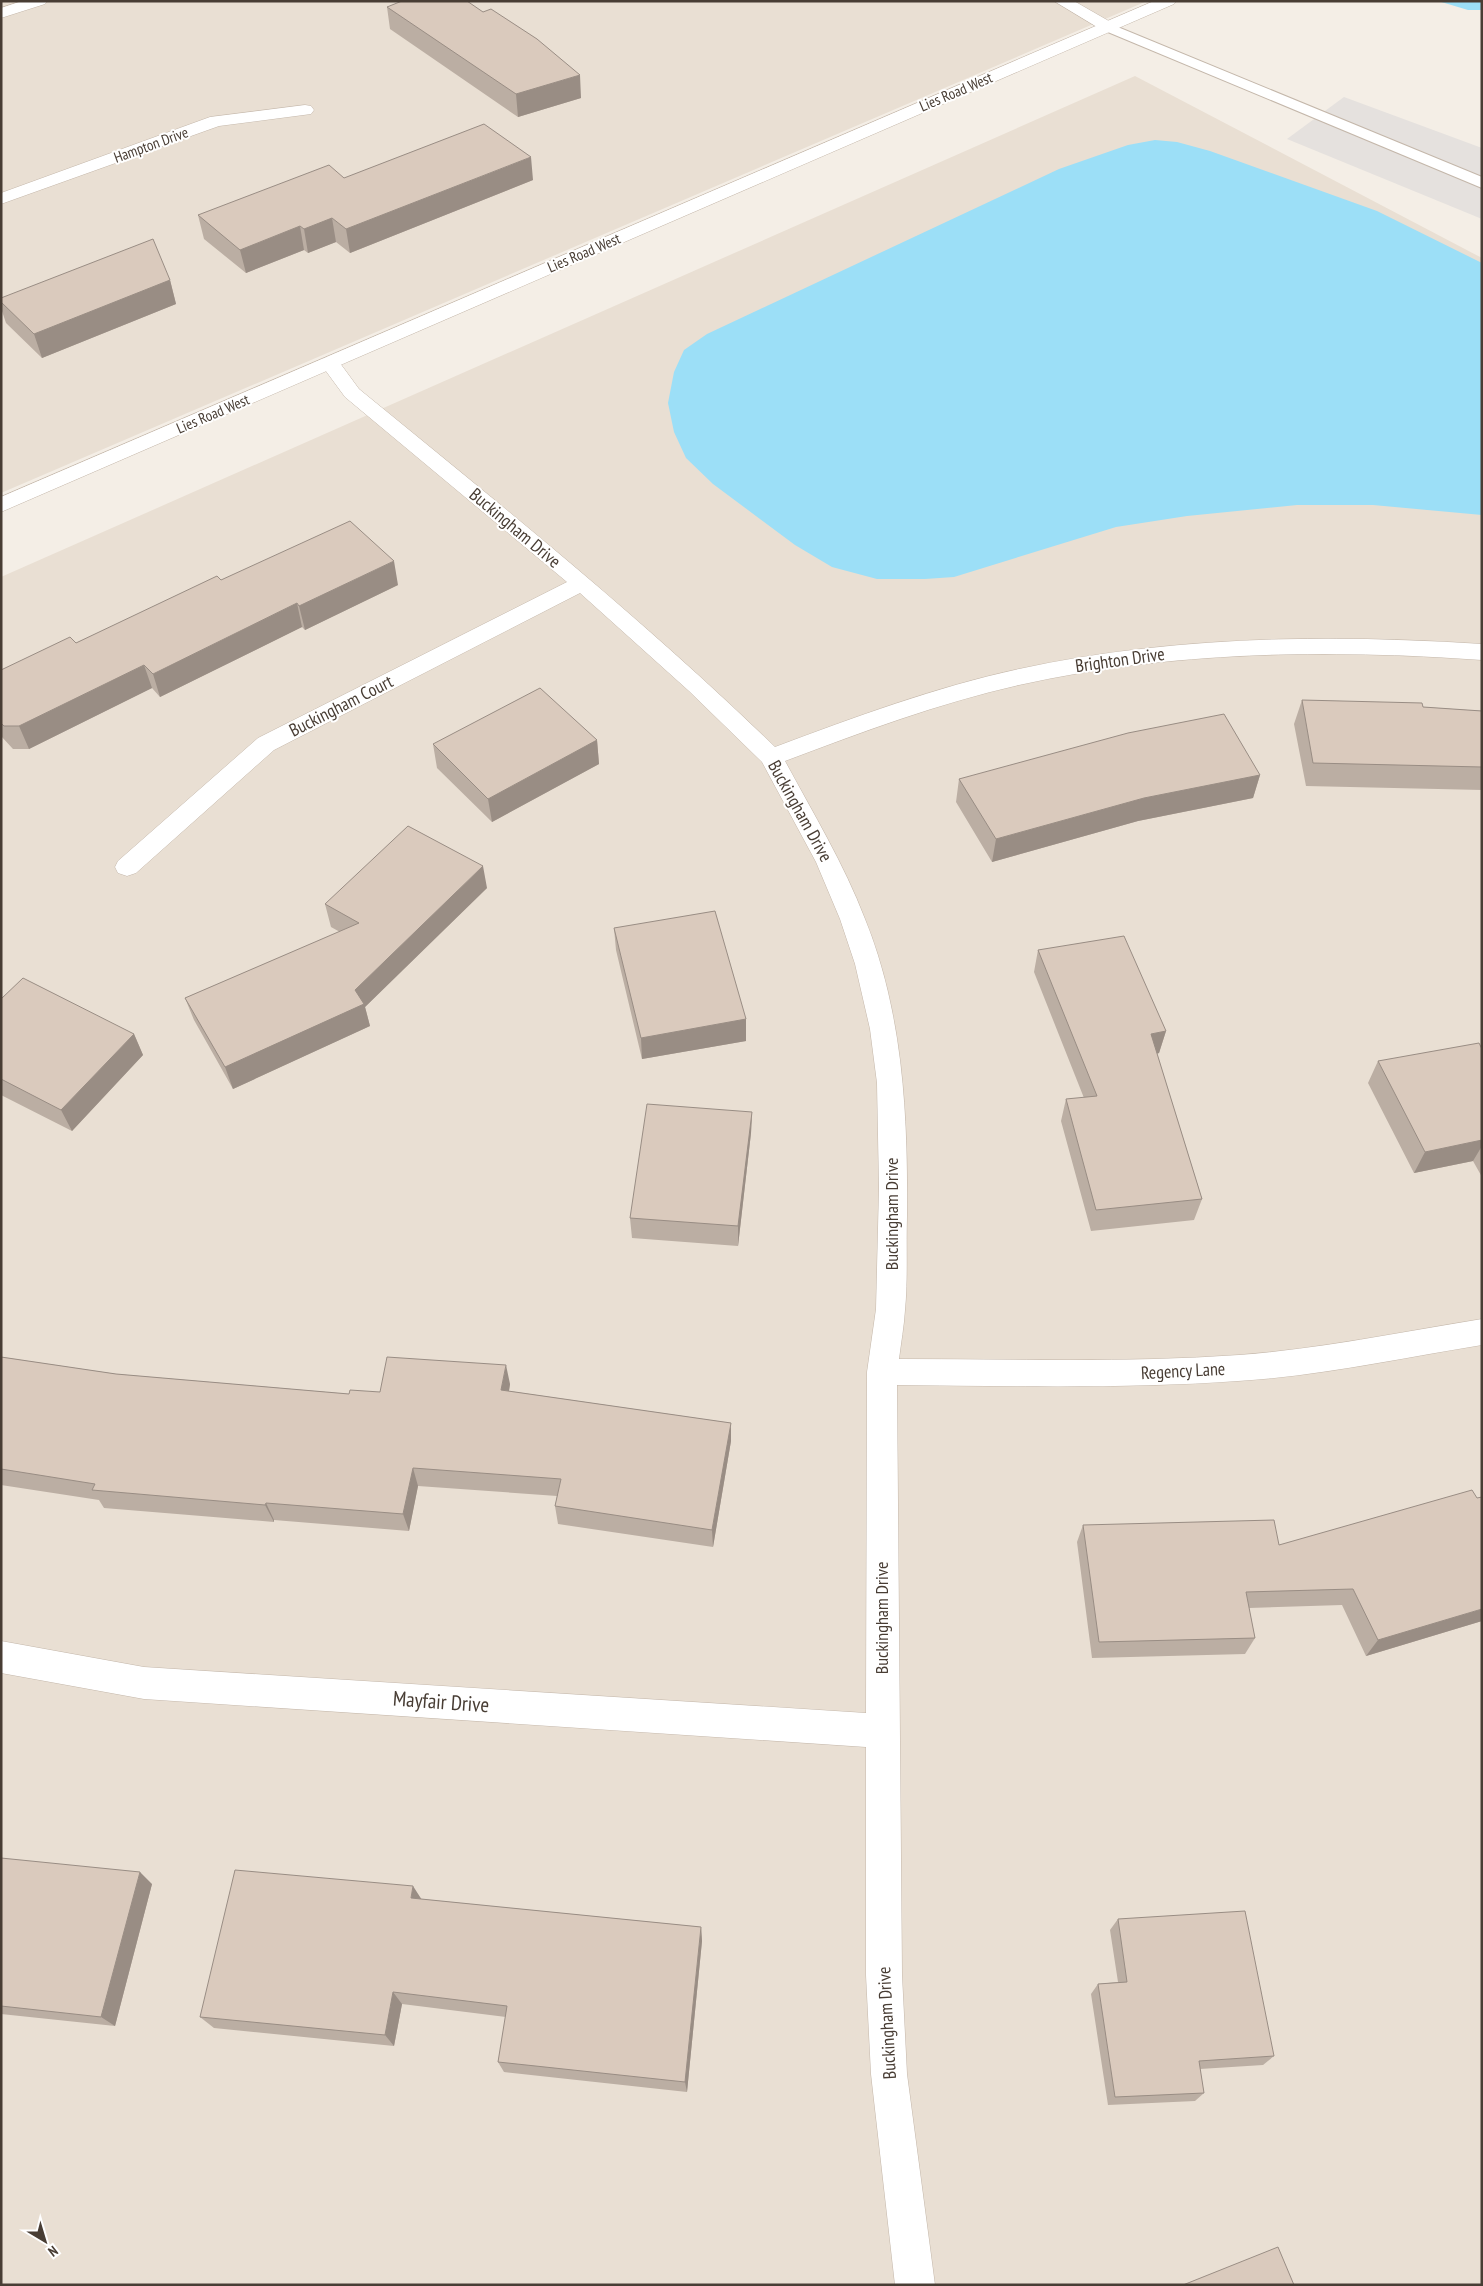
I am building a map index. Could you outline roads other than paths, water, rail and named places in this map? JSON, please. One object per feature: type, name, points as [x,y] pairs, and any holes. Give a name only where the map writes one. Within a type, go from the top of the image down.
[{"type":"street","points":[[1,13],[39,1]]},
{"type":"street","points":[[1062,1],[1108,27]]},
{"type":"street","name":"Lies Road West","points":[[1,505],[1168,1]]},
{"type":"street","name":"Hampton Drive","points":[[1,199],[216,121],[305,110]]},
{"type":"street","name":"Buckingham Drive","points":[[330,363],[352,393],[582,583],[696,685],[771,757],[828,862],[853,919],[868,964],[883,1029],[890,1083],[893,1188],[891,1309],[882,1372],[884,1975],[889,2074],[916,2285]]},
{"type":"street","name":"Buckingham Court","points":[[127,866],[266,744],[582,583]]},
{"type":"street","name":"Brighton Drive","points":[[771,757],[927,702],[1019,677],[1108,660],[1217,648],[1292,645],[1369,646],[1482,652]]},
{"type":"street","name":"Regency Lane","points":[[882,1372],[1144,1373],[1240,1368],[1482,1332]]},
{"type":"street","name":"Mayfair Drive","points":[[1,1657],[144,1683],[882,1731]]},
{"type":"lane","points":[[1108,27],[1482,183]]},
{"type":"water","points":[[1438,1],[1482,1],[1482,10],[1468,10]]},
{"type":"water","points":[[1155,140],[1177,142],[1210,151],[1377,211],[1482,263],[1482,515],[1373,505],[1297,505],[1187,516],[1116,527],[954,577],[877,579],[832,567],[795,545],[713,484],[686,458],[674,432],[668,403],[674,372],[684,350],[707,334],[1059,169],[1128,145]]}]
